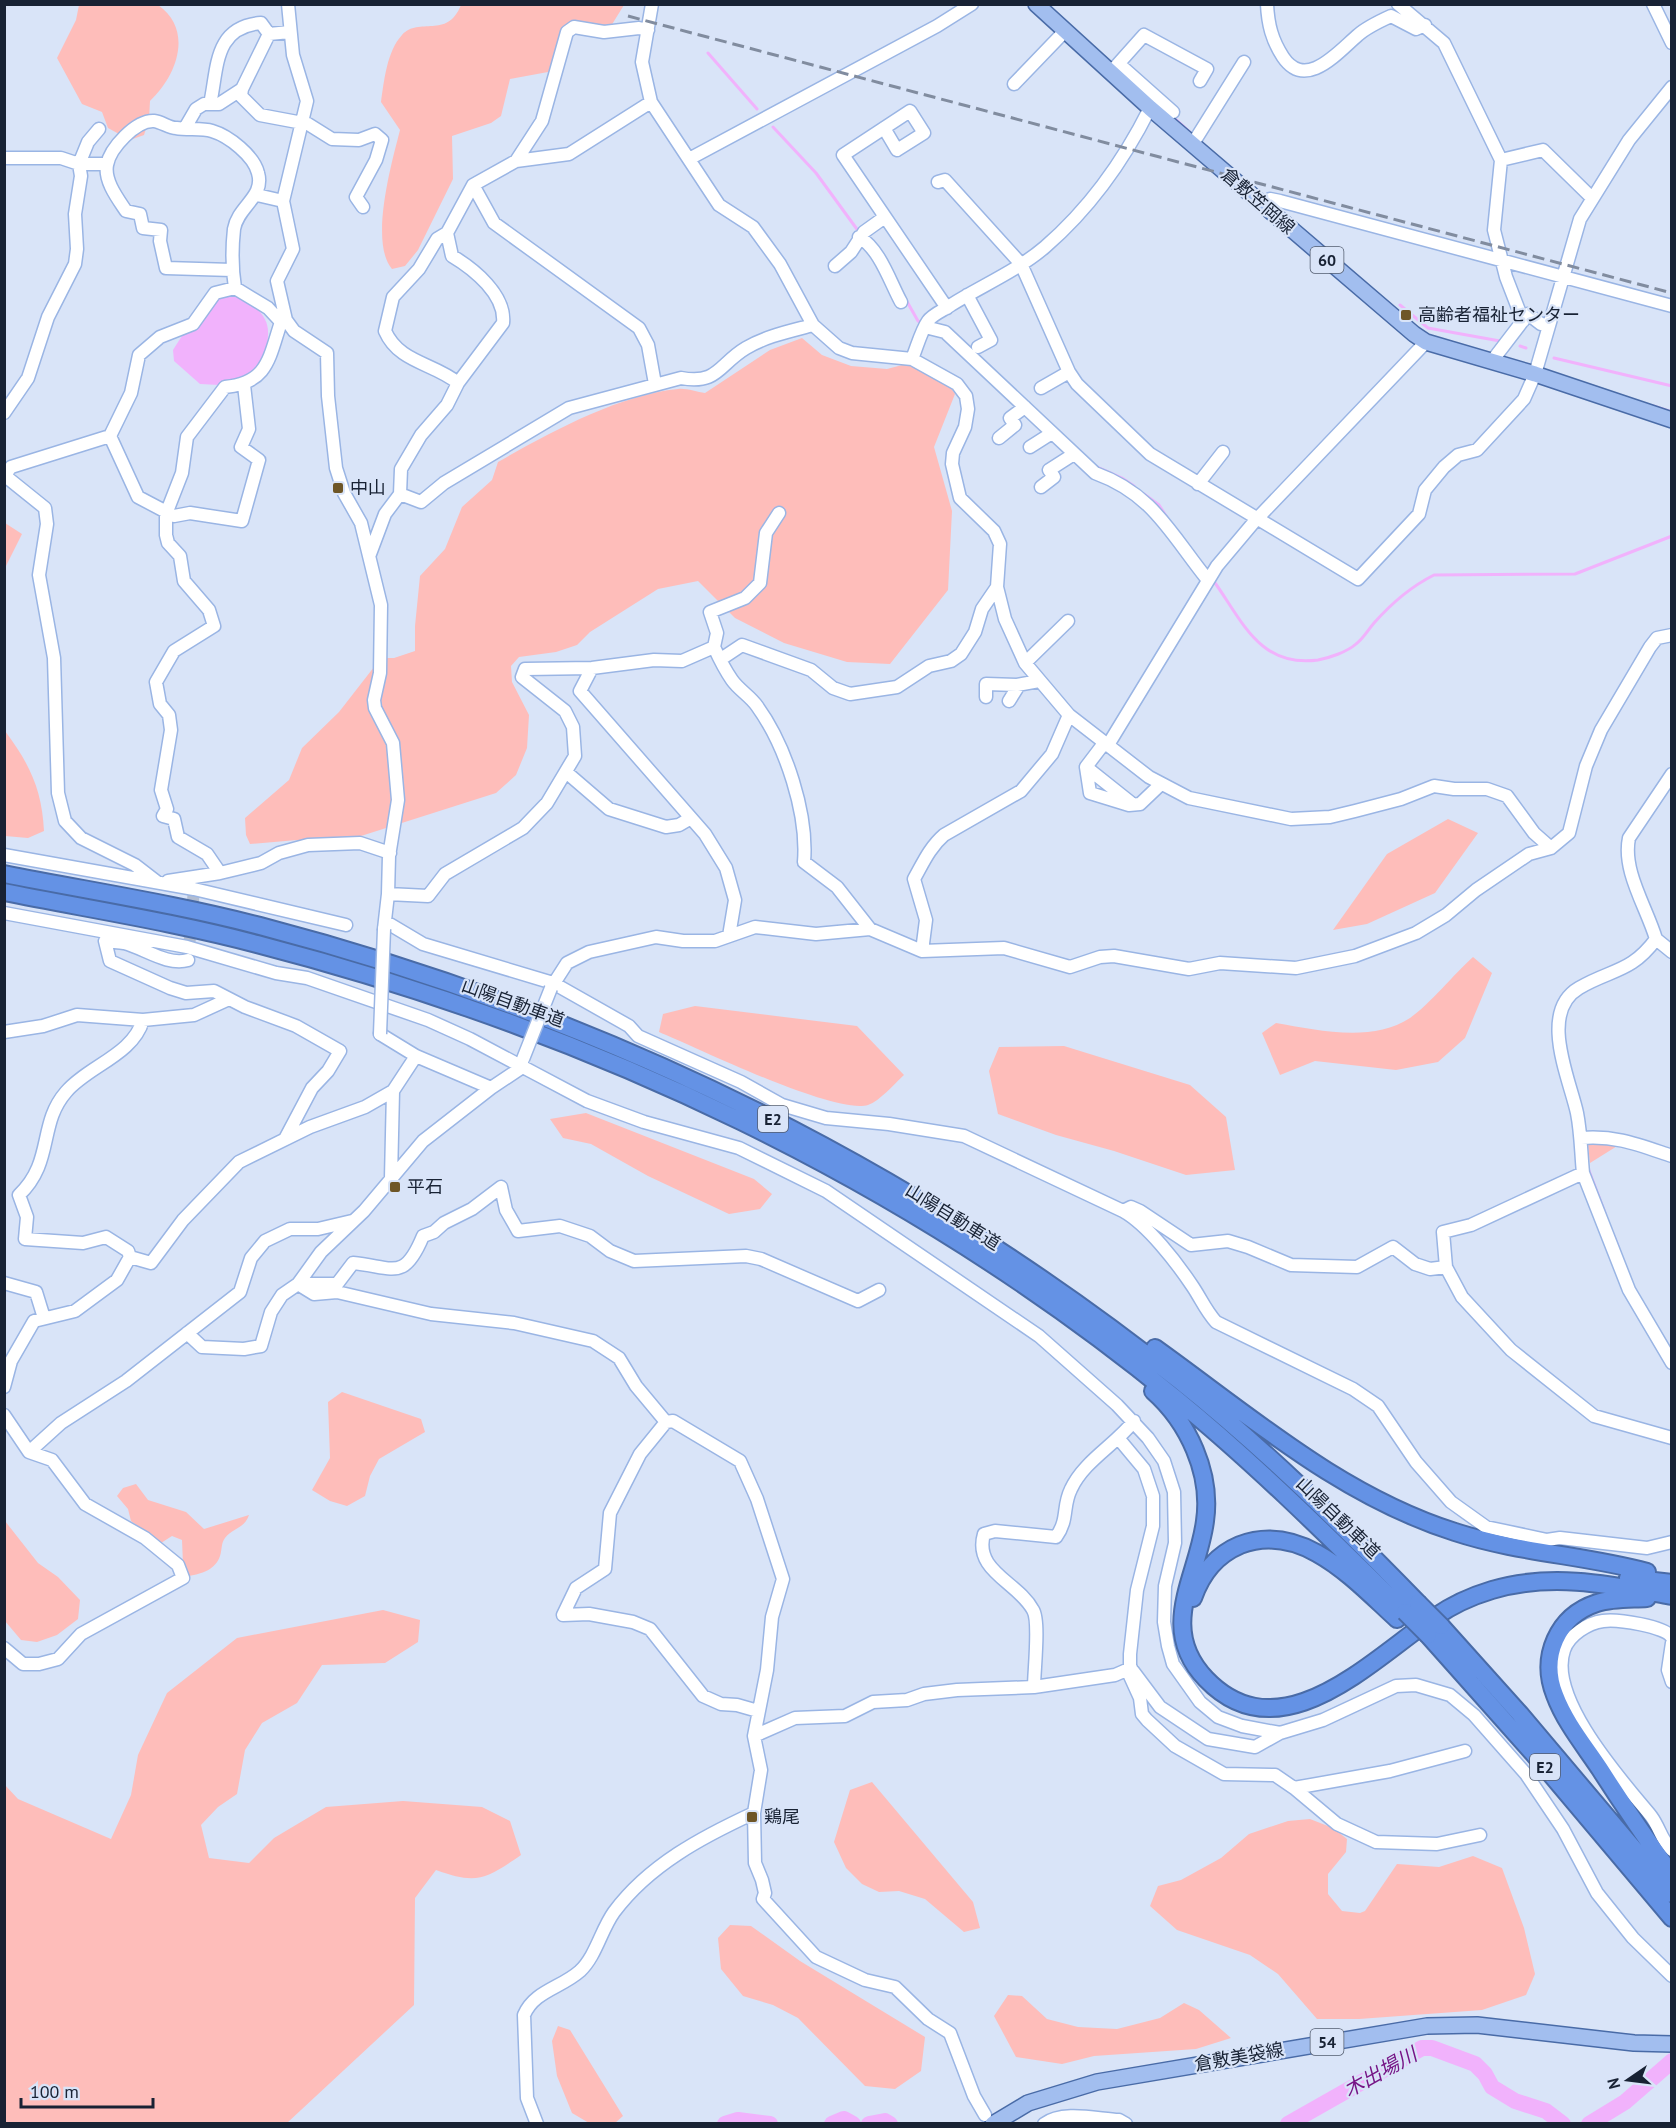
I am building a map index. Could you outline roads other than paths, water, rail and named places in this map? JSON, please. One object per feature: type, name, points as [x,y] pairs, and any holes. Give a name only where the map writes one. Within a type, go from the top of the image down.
[{"type":"highway","name":"山陽自動車道","points":[[4,874],[257,925],[351,951],[550,1017],[652,1060],[757,1111],[870,1172],[1002,1252],[1101,1321],[1199,1397],[1312,1496],[1407,1611]]},
{"type":"highway","name":"山陽自動車道","points":[[4,892],[233,938],[335,965],[502,1019],[640,1073],[729,1114],[914,1214],[1101,1340],[1173,1396],[1259,1470],[1429,1633],[1520,1714],[1668,1891],[1671,1918]]},
{"type":"highway","points":[[1002,1252],[1049,1278],[1139,1337],[1320,1468],[1389,1506],[1435,1525],[1492,1543],[1628,1567],[1671,1581]]},
{"type":"highway","points":[[1101,1340],[1131,1373],[1168,1407],[1186,1432],[1197,1456],[1206,1493],[1206,1519],[1185,1594],[1182,1628],[1187,1650],[1198,1670],[1214,1686],[1234,1699],[1274,1707],[1315,1698],[1361,1672],[1402,1640],[1451,1607],[1500,1588],[1541,1581],[1567,1581],[1671,1597]]},
{"type":"highway","points":[[1429,1633],[1407,1611],[1352,1578],[1318,1553],[1302,1546],[1274,1539],[1248,1542],[1234,1548],[1213,1564],[1197,1586],[1191,1624],[1198,1651],[1212,1672],[1234,1688],[1253,1695],[1272,1697],[1298,1693],[1325,1683],[1367,1656],[1432,1607],[1490,1581],[1523,1574],[1559,1571],[1671,1581]]},
{"type":"highway","points":[[1668,1891],[1561,1708],[1551,1683],[1549,1660],[1555,1638],[1561,1628],[1586,1607],[1609,1600],[1671,1597]]},
{"type":"highway","name":"山陽自動車道","points":[[1429,1633],[1533,1753],[1668,1891]]},
{"type":"main road","name":"倉敷笠岡線","points":[[1036,4],[1065,32],[1116,68],[1150,108],[1195,141],[1263,206],[1426,342],[1536,374],[1671,420]]},
{"type":"main road","name":"倉敷美袋線","points":[[989,2119],[1028,2103],[1096,2082],[1427,2026],[1477,2025],[1634,2043],[1671,2044]]},
{"type":"street","points":[[220,873],[207,854],[178,837],[174,819],[163,816],[167,809],[161,790],[171,729],[169,715],[160,704],[156,682],[174,651],[214,626],[209,610],[184,581],[180,556],[168,543],[166,514],[182,473],[187,437],[225,387],[244,385],[255,379],[264,367],[283,321],[277,281],[293,249],[284,201],[307,101],[293,55],[288,4]]},
{"type":"street","points":[[652,4],[642,62],[651,102],[719,205],[753,227],[780,264],[813,325],[839,348],[852,353],[912,359],[957,384],[966,396],[969,409],[965,427],[953,453],[952,464],[960,498],[994,531],[1000,544],[997,587],[981,609],[975,632],[961,654],[951,661],[929,666],[897,687],[850,694],[833,688],[811,670],[742,645],[722,659]]},
{"type":"street","points":[[689,159],[937,26],[972,4]]},
{"type":"street","points":[[1267,4],[1272,39],[1290,66],[1301,71],[1316,70],[1360,33],[1390,16],[1416,29],[1425,25]]},
{"type":"street","points":[[1398,4],[1444,43],[1501,160],[1494,220],[1501,259],[1523,321]]},
{"type":"street","points":[[1653,4],[1671,43]]},
{"type":"street","points":[[210,104],[219,53],[226,40],[250,24],[261,23],[269,34]]},
{"type":"street","points":[[516,161],[542,121],[567,32],[574,27],[604,32],[639,28],[648,30]]},
{"type":"street","points":[[269,34],[290,32]]},
{"type":"street","points":[[1014,84],[1065,32]]},
{"type":"street","points":[[269,34],[242,89],[241,96],[260,115],[308,124],[332,139],[359,140],[375,134],[382,140],[375,160],[356,197],[363,207]]},
{"type":"street","points":[[1173,112],[1116,68],[1144,35],[1207,69],[1200,81]]},
{"type":"street","points":[[1195,141],[1244,63]]},
{"type":"street","points":[[938,182],[945,180],[1022,264],[1069,372],[1077,384],[1150,454],[1256,520],[1358,579],[1419,514],[1425,490],[1458,455],[1478,450],[1524,399],[1536,374],[1580,219],[1629,140],[1671,87]]},
{"type":"street","points":[[185,128],[196,109],[204,104],[219,104],[242,89]]},
{"type":"street","points":[[458,383],[433,368],[413,362],[399,351],[385,332],[393,297],[419,268],[437,239],[447,233],[473,185],[516,161],[569,154],[651,102]]},
{"type":"street","points":[[912,359],[927,324],[947,308],[1022,264],[1045,247],[1107,181],[1134,139],[1150,108]]},
{"type":"street","points":[[232,270],[166,268],[160,241],[161,230],[142,228],[140,214],[126,211],[112,188],[107,164],[131,129],[154,121],[168,127],[212,130],[235,144],[258,169],[260,180],[257,195],[241,213],[234,227],[232,270],[235,288]]},
{"type":"street","points":[[884,128],[843,155],[947,308]]},
{"type":"street","points":[[4,413],[28,378],[48,317],[75,264],[77,249],[75,214],[81,176],[79,164],[88,142],[99,129]]},
{"type":"street","points":[[1501,160],[1543,150],[1592,198]]},
{"type":"street","points":[[4,158],[61,158],[79,164],[107,164]]},
{"type":"street","points":[[473,185],[494,223],[639,328],[648,345],[655,384]]},
{"type":"street","points":[[257,195],[284,201]]},
{"type":"street","points":[[1263,206],[1270,199],[1280,201],[1671,306]]},
{"type":"street","points":[[835,266],[851,252],[861,235],[885,217]]},
{"type":"street","points":[[370,554],[385,514],[400,494],[401,469],[421,435],[447,405],[458,383],[503,323],[504,311],[500,302],[469,265],[452,256],[447,233]]},
{"type":"street","points":[[861,235],[876,254],[901,302]]},
{"type":"street","points":[[390,853],[360,843],[308,845],[279,853],[261,863],[220,873],[157,882],[135,865],[81,838],[65,821],[58,793],[54,658],[39,575],[47,524],[45,508],[5,475],[11,467],[110,436],[131,393],[139,355],[160,337],[193,324],[215,293],[235,288],[268,308],[294,332],[327,353],[328,396],[336,468],[344,493],[361,523],[381,605],[380,673],[374,700],[375,708],[393,743],[398,800],[390,853],[380,1034],[416,1056],[491,1088]]},
{"type":"street","points":[[968,295],[991,340],[978,347]]},
{"type":"street","points":[[1492,361],[1528,314],[1541,324],[1549,325]]},
{"type":"street","points":[[927,324],[945,332],[1095,473],[1117,482],[1153,507],[1210,576]]},
{"type":"street","points":[[400,494],[421,502],[444,483],[569,408],[681,378],[699,382],[716,373],[745,348],[768,337],[813,325]]},
{"type":"street","points":[[1161,784],[1140,804],[1133,804],[1090,793],[1086,767],[1106,743],[1210,576],[1256,520],[1426,342]]},
{"type":"street","points":[[1042,389],[1069,372]]},
{"type":"street","points":[[110,436],[138,498],[174,516],[190,513],[242,521],[259,460],[241,447],[249,429],[244,385]]},
{"type":"street","points":[[999,438],[1015,425],[1010,417],[1025,407]]},
{"type":"street","points":[[1030,447],[1052,433]]},
{"type":"street","points":[[1198,484],[1223,452]]},
{"type":"street","points":[[1041,487],[1054,477],[1049,470],[1074,454]]},
{"type":"street","points":[[778,513],[766,533],[760,583],[745,598],[710,612],[717,633],[714,647],[732,680],[757,706],[774,736],[800,806],[806,837],[804,862],[837,887],[870,929]]},
{"type":"street","points":[[997,587],[1006,603],[1005,619],[1025,663],[1069,715],[1161,784],[1189,798],[1291,819],[1330,817],[1401,799],[1434,786],[1487,789],[1507,796],[1534,833],[1551,849]]},
{"type":"street","points":[[1025,663],[1068,621]]},
{"type":"street","points":[[187,1333],[202,1347],[244,1349],[261,1346],[271,1312],[282,1295],[298,1284],[321,1252],[353,1221],[423,1141],[522,1064],[552,986],[567,963],[589,952],[656,937],[683,941],[715,941],[755,927],[816,933],[870,929],[922,951],[1004,948],[1070,966],[1114,956],[1189,969],[1220,963],[1313,967],[1355,956],[1416,933],[1446,915],[1476,890],[1529,854],[1551,849],[1569,833],[1586,766],[1601,730],[1650,647],[1657,638],[1671,635]]},
{"type":"street","points":[[388,894],[428,896],[445,874],[523,828],[547,804],[575,756],[573,727],[565,711],[522,677],[525,669],[592,668],[654,660],[682,662],[714,647]]},
{"type":"street","points":[[592,668],[580,691],[705,834],[726,868],[735,900],[729,936]]},
{"type":"street","points":[[986,697],[986,684],[1019,685],[1039,681]]},
{"type":"street","points":[[1009,701],[1019,685]]},
{"type":"street","points":[[922,951],[926,920],[914,879],[930,849],[944,835],[1022,791],[1052,754],[1069,715]]},
{"type":"street","points":[[1086,767],[1133,804]]},
{"type":"street","points":[[566,772],[609,809],[666,827],[679,825],[691,818]]},
{"type":"street","points":[[1671,774],[1629,838],[1627,848],[1634,879],[1656,939],[1671,952]]},
{"type":"street","points":[[4,855],[157,882],[346,925]]},
{"type":"street","points":[[4,913],[187,947],[276,973],[307,978],[428,1020],[522,1064],[587,1101],[644,1122],[738,1148],[826,1191],[1040,1336],[1134,1421],[1164,1461],[1174,1492],[1175,1543],[1165,1586],[1164,1622],[1173,1664],[1200,1702],[1218,1717],[1242,1726],[1280,1733]]},
{"type":"street","points":[[385,926],[423,944],[552,986],[629,1026],[638,1036],[741,1082],[782,1105],[825,1118],[889,1124],[964,1136],[1123,1211],[1146,1230],[1193,1287],[1206,1311],[1216,1322],[1353,1389],[1378,1407],[1416,1462],[1451,1502],[1486,1527],[1547,1540],[1560,1538],[1647,1548],[1671,1542]]},
{"type":"street","points":[[1656,939],[1643,957],[1628,967],[1578,988],[1568,997],[1560,1018],[1561,1061],[1583,1137],[1583,1173],[1629,1290],[1671,1363]]},
{"type":"street","points":[[188,960],[182,962],[156,956],[124,944],[105,941],[104,945],[110,961],[170,988],[186,993],[214,991],[296,1026],[340,1051],[328,1071],[312,1088],[285,1139]]},
{"type":"street","points":[[4,1032],[43,1026],[77,1015],[143,1020],[194,1015],[229,999]]},
{"type":"street","points":[[4,1388],[11,1361],[26,1331],[34,1321],[75,1311],[117,1280],[130,1257],[128,1251],[106,1238],[83,1243],[25,1239],[27,1217],[20,1195],[33,1182],[40,1168],[52,1111],[64,1093],[82,1076],[122,1050],[134,1038],[143,1020]]},
{"type":"street","points":[[130,1257],[151,1263],[183,1220],[239,1162],[285,1139],[365,1107],[393,1091],[416,1056]]},
{"type":"street","points":[[391,1178],[393,1091]]},
{"type":"street","points":[[1583,1137],[1606,1136],[1621,1139],[1671,1156]]},
{"type":"street","points":[[1583,1173],[1471,1225],[1443,1232],[1446,1267],[1462,1297],[1510,1350],[1564,1395],[1594,1416],[1671,1438]]},
{"type":"street","points":[[298,1284],[337,1284],[353,1263],[382,1269],[400,1268],[409,1263],[423,1236],[434,1233],[444,1223],[472,1209],[501,1187],[506,1210],[518,1231],[560,1226],[590,1236],[610,1251],[634,1261],[746,1256],[761,1259],[858,1301],[879,1290]]},
{"type":"street","points":[[1123,1211],[1131,1207],[1140,1211],[1191,1245],[1228,1241],[1291,1265],[1361,1266],[1393,1247],[1415,1264],[1430,1269],[1446,1267]]},
{"type":"street","points":[[29,1452],[61,1423],[126,1381],[240,1292],[251,1258],[265,1241],[290,1229],[318,1229],[353,1221]]},
{"type":"street","points":[[4,1283],[36,1292],[44,1318]]},
{"type":"street","points":[[298,1284],[314,1294],[337,1292],[431,1314],[514,1323],[593,1341],[619,1358],[636,1386],[666,1422]]},
{"type":"street","points":[[4,1414],[29,1452],[52,1460],[85,1504],[145,1538],[178,1565],[183,1578],[81,1634],[58,1659],[39,1665],[23,1664],[4,1648]]},
{"type":"street","points":[[758,1711],[737,1705],[721,1704],[703,1696],[650,1629],[633,1622],[589,1614],[563,1615],[576,1588],[606,1569],[610,1513],[640,1454],[666,1422],[673,1421],[740,1461],[757,1499],[783,1579],[772,1617],[767,1670],[754,1736],[761,1770],[754,1813],[755,1863],[765,1893],[763,1899],[816,1957],[865,1980],[895,1987],[928,2019],[950,2033],[974,2096],[989,2119]]},
{"type":"street","points":[[1034,1687],[1034,1646],[1037,1639],[1034,1610],[987,1563],[980,1547],[984,1534],[996,1531],[1056,1537],[1065,1525],[1071,1489],[1085,1467],[1119,1439],[1134,1421]]},
{"type":"street","points":[[1119,1439],[1144,1469],[1153,1496],[1153,1526],[1133,1616],[1130,1676],[1140,1698],[1142,1714],[1175,1746],[1224,1774],[1275,1775],[1337,1824],[1376,1842],[1437,1844],[1480,1835]]},
{"type":"street","points":[[1671,1638],[1670,1633],[1661,1628],[1602,1621],[1582,1629],[1567,1643],[1562,1664],[1564,1687],[1574,1710],[1620,1780],[1659,1827],[1662,1842],[1671,1850]]},
{"type":"street","points":[[1671,1643],[1668,1670],[1671,1682]]},
{"type":"street","points":[[1131,1668],[1160,1707],[1208,1739],[1231,1745],[1255,1747],[1280,1733],[1323,1720],[1396,1686],[1416,1685],[1450,1695],[1474,1715],[1526,1774],[1563,1829],[1597,1893],[1633,1938],[1669,1971]]},
{"type":"street","points":[[754,1736],[795,1718],[845,1716],[873,1702],[907,1700],[924,1694],[957,1690],[1034,1687],[1115,1675],[1131,1668]]},
{"type":"street","points":[[1294,1788],[1390,1771],[1465,1751]]},
{"type":"street","points":[[537,2124],[527,2098],[524,2015],[528,2004],[537,1996],[581,1970],[592,1953],[605,1924],[635,1886],[674,1855],[754,1813]]},
{"type":"street","points":[[1044,2124],[1052,2118],[1062,2117],[1119,2120],[1126,2124]]},
{"type":"waterway","points":[[708,53],[757,109]]},
{"type":"waterway","points":[[1171,115],[1193,135]]},
{"type":"waterway","points":[[773,127],[816,173],[859,232]]},
{"type":"waterway","points":[[905,298],[918,321],[924,323]]},
{"type":"waterway","points":[[1400,305],[1428,328],[1500,341]]},
{"type":"waterway","points":[[1520,346],[1526,348]]},
{"type":"waterway","points":[[1554,358],[1672,386]]},
{"type":"waterway","points":[[1653,406],[1672,412]]},
{"type":"waterway","points":[[1095,466],[1134,486]]},
{"type":"waterway","points":[[1144,494],[1159,505],[1168,519]]},
{"type":"waterway","points":[[1213,580],[1243,625],[1266,649],[1298,660],[1318,660],[1352,647],[1394,603],[1434,575],[1575,574],[1672,536]]},
{"type":"waterway","points":[[1588,1168],[1605,1213]]},
{"type":"waterway","points":[[1610,1227],[1618,1246]]},
{"type":"waterway","name":"木出場川","points":[[1288,2124],[1422,2048],[1432,2048],[1475,2064],[1485,2074],[1492,2087],[1515,2101],[1546,2111],[1563,2124]]},
{"type":"waterway","name":"木出場川","points":[[1589,2124],[1625,2102],[1672,2061]]},
{"type":"waterway","name":"木出場川","points":[[832,2124],[844,2119],[853,2124]]},
{"type":"waterway","name":"木出場川","points":[[725,2124],[738,2120],[770,2124]]},
{"type":"waterway","name":"木出場川","points":[[869,2124],[885,2121],[890,2124]]},
{"type":"tunnel","points":[[188,960],[194,889]]},
{"type":"railway","points":[[628,16],[1672,293]]},
{"type":"place","name":"高齢者福祉センター","points":[[1406,315]]},
{"type":"place","name":"中山","points":[[338,488]]},
{"type":"place","name":"平石","points":[[395,1187]]},
{"type":"place","name":"鶏尾","points":[[752,1817]]}]
